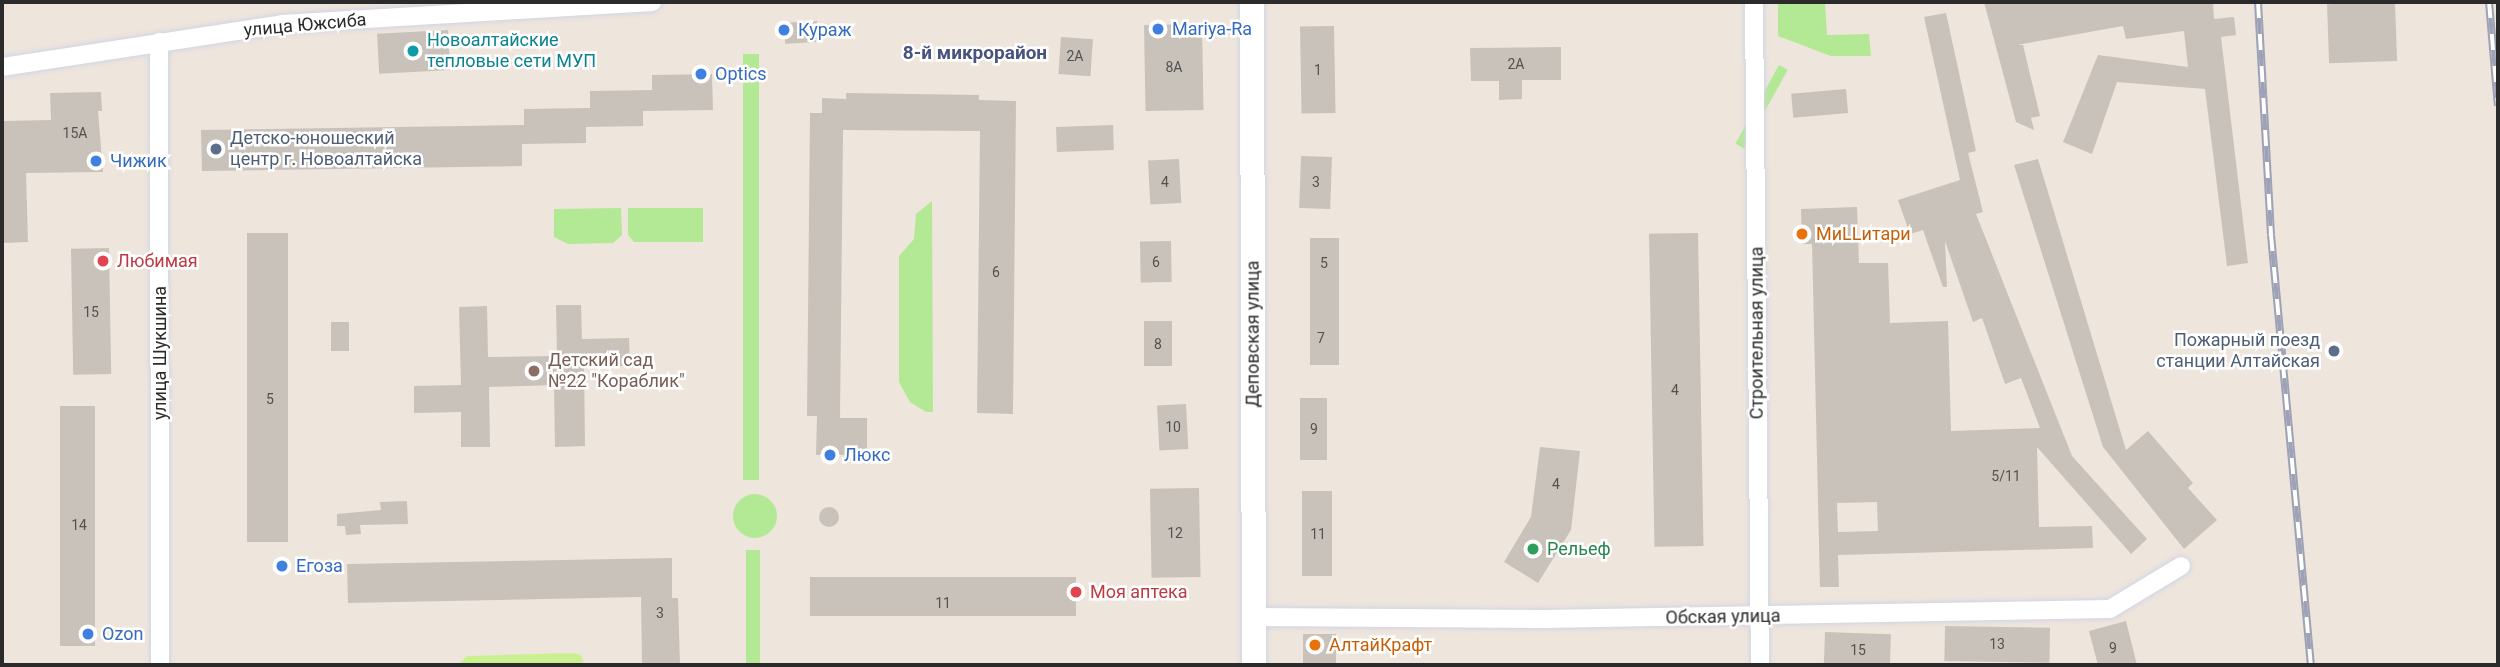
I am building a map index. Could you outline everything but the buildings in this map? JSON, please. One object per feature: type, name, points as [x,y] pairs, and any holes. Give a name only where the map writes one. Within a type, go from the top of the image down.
[{"type":"street","name":"улица Южсиба","points":[[2,67],[282,24],[652,2]]},
{"type":"street","name":"Деповская улица","points":[[1252,2],[1254,665]]},
{"type":"street","name":"Строительная улица","points":[[1754,2],[1760,665]]},
{"type":"street","name":"улица Шукшина","points":[[159,41],[160,665]]},
{"type":"street","name":"Обская улица","points":[[1254,617],[1760,616],[2110,609],[2181,566]]},
{"type":"green space","points":[[1778,2],[1825,2],[1827,35],[1869,34],[1871,56],[1831,56],[1778,36]]},
{"type":"green space","points":[[743,54],[759,54],[759,480],[743,480]]},
{"type":"green space","points":[[1779,65],[1788,70],[1744,149],[1735,144]]},
{"type":"green space","points":[[932,201],[933,412],[926,412],[910,402],[899,382],[899,256],[914,239],[916,214]]},
{"type":"green space","points":[[621,208],[622,235],[613,243],[568,244],[554,237],[554,209]]},
{"type":"green space","points":[[628,208],[703,208],[703,242],[634,242],[628,235]]},
{"type":"green space","points":[[755,494],[764,495],[771,500],[776,507],[776,525],[771,532],[764,537],[755,538],[746,537],[739,532],[734,525],[733,516],[734,507],[739,500],[746,495]]},
{"type":"green space","points":[[746,550],[760,550],[760,665],[746,665]]},
{"type":"green space","points":[[581,655],[584,665],[458,665],[467,656]]},
{"type":"railway","points":[[2258,2],[2271,235],[2311,665]]},
{"type":"railway","points":[[2489,2],[2498,106]]},
{"type":"place","name":"Mariya-Ra","points":[[1158,29]]},
{"type":"place","name":"Кураж","points":[[784,30]]},
{"type":"place","name":"Новоалтайские тепловые сети МУП","points":[[413,51]]},
{"type":"place","name":"Optics","points":[[701,74]]},
{"type":"place","name":"Детско-юношеский центр г. Новоалтайска","points":[[216,149]]},
{"type":"place","name":"Чижик","points":[[96,161]]},
{"type":"place","name":"МиLLитари","points":[[1802,234]]},
{"type":"place","name":"Любимая","points":[[103,261]]},
{"type":"place","name":"Пожарный поезд станции Алтайская","points":[[2334,351]]},
{"type":"place","name":"Детский сад №22 \"Кораблик\"","points":[[534,371]]},
{"type":"place","name":"Люкс","points":[[830,455]]},
{"type":"place","name":"Рельеф","points":[[1533,549]]},
{"type":"place","name":"Егоза","points":[[282,566]]},
{"type":"place","name":"Моя аптека","points":[[1076,592]]},
{"type":"place","name":"Ozon","points":[[88,634]]},
{"type":"place","name":"АлтайКрафт","points":[[1315,645]]},
{"type":"district","name":"8-й микрорайон","points":[[975,53]]}]
